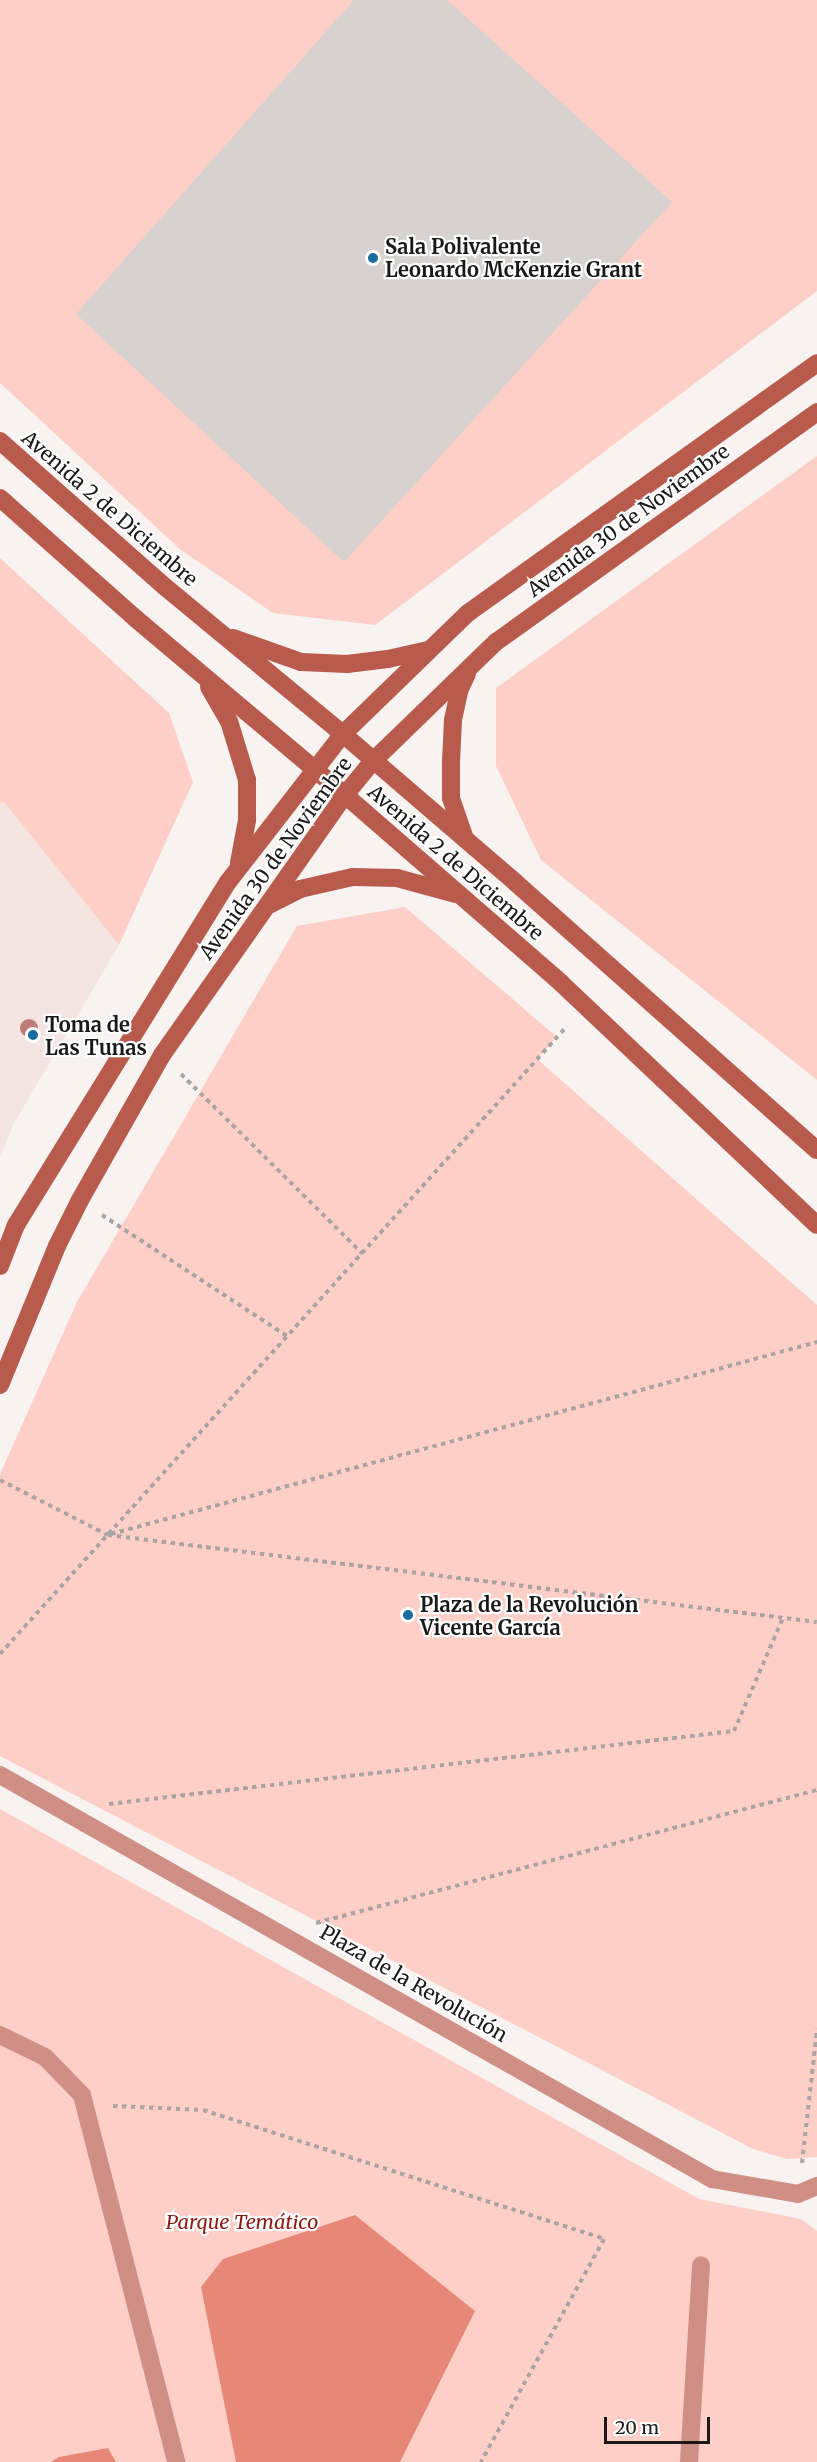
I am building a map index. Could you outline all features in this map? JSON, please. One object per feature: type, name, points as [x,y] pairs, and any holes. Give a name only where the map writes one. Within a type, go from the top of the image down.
[{"type":"main road","name":"Avenida 30 de Noviembre","points":[[0,1266],[16,1225],[238,869],[314,768],[343,734],[468,613],[817,363]]},
{"type":"main road","name":"Avenida 30 de Noviembre","points":[[0,1385],[57,1246],[80,1200],[162,1055],[345,795],[372,762],[496,642],[817,412]]},
{"type":"main road","name":"Avenida 2 de Diciembre","points":[[0,441],[220,634],[343,734],[372,762],[466,841],[817,1150]]},
{"type":"main road","name":"Avenida 2 de Diciembre","points":[[0,498],[202,675],[462,895],[585,1006],[817,1226]]},
{"type":"main road","points":[[220,634],[301,662],[347,664],[388,660],[428,650]]},
{"type":"main road","points":[[466,841],[451,798],[451,762],[453,720],[459,691],[473,662]]},
{"type":"main road","points":[[202,675],[229,721],[247,780],[247,819],[238,869]]},
{"type":"main road","points":[[267,906],[300,889],[353,877],[397,878],[462,895]]},
{"type":"street","name":"Plaza de la Revolución","points":[[0,1775],[64,1809],[712,2179],[798,2194]]},
{"type":"street","points":[[0,2036],[45,2057],[82,2095],[176,2462]]},
{"type":"street","points":[[798,2194],[817,2186]]},
{"type":"street","points":[[689,2462],[701,2265]]},
{"type":"path","points":[[0,1654],[585,1006]]},
{"type":"path","points":[[162,1055],[362,1253]]},
{"type":"path","points":[[80,1200],[287,1336]]},
{"type":"path","points":[[108,1535],[817,1342]]},
{"type":"path","points":[[0,1480],[108,1535],[817,1622]]},
{"type":"path","points":[[64,1809],[734,1731],[783,1618]]},
{"type":"path","points":[[280,1933],[817,1790]]},
{"type":"path","points":[[798,2194],[817,2029]]},
{"type":"path","points":[[85,2105],[203,2110],[604,2238],[481,2462]]},
{"type":"shaded area","name":"Toma de Las Tunas","points":[[4,802],[119,945],[13,1125],[0,1157],[0,803]]},
{"type":"shaded area","points":[[355,2215],[475,2311],[400,2462],[236,2462],[201,2287],[223,2259]]},
{"type":"shaded area","points":[[108,2448],[116,2462],[51,2462],[59,2457]]},
{"type":"green space","points":[[0,0],[817,0],[817,291],[375,625],[273,613],[181,550],[0,383]]},
{"type":"green space","points":[[817,456],[817,1080],[541,860],[496,766],[496,688]]},
{"type":"green space","points":[[0,558],[169,713],[193,782],[119,945],[4,802],[0,803]]},
{"type":"green space","name":"Plaza de la Revolución Vicente García","points":[[405,907],[557,1037],[537,1059],[817,1305],[817,2157],[787,2159],[753,2149],[0,1756],[0,1474],[77,1302],[297,926]]},
{"type":"green space","name":"Parque Temático","points":[[0,1809],[699,2199],[801,2219],[817,2231],[817,2462],[0,2462]]},
{"type":"building","name":"Sala Polivalente Leonardo McKenzie Grant","points":[[354,0],[447,0],[672,202],[344,562],[76,314]]},
{"type":"place","name":"Sala Polivalente Leonardo McKenzie Grant","points":[[373,258]]},
{"type":"place","name":"Toma de Las Tunas","points":[[33,1035]]},
{"type":"place","name":"Plaza de la Revolución Vicente García","points":[[408,1615]]}]
